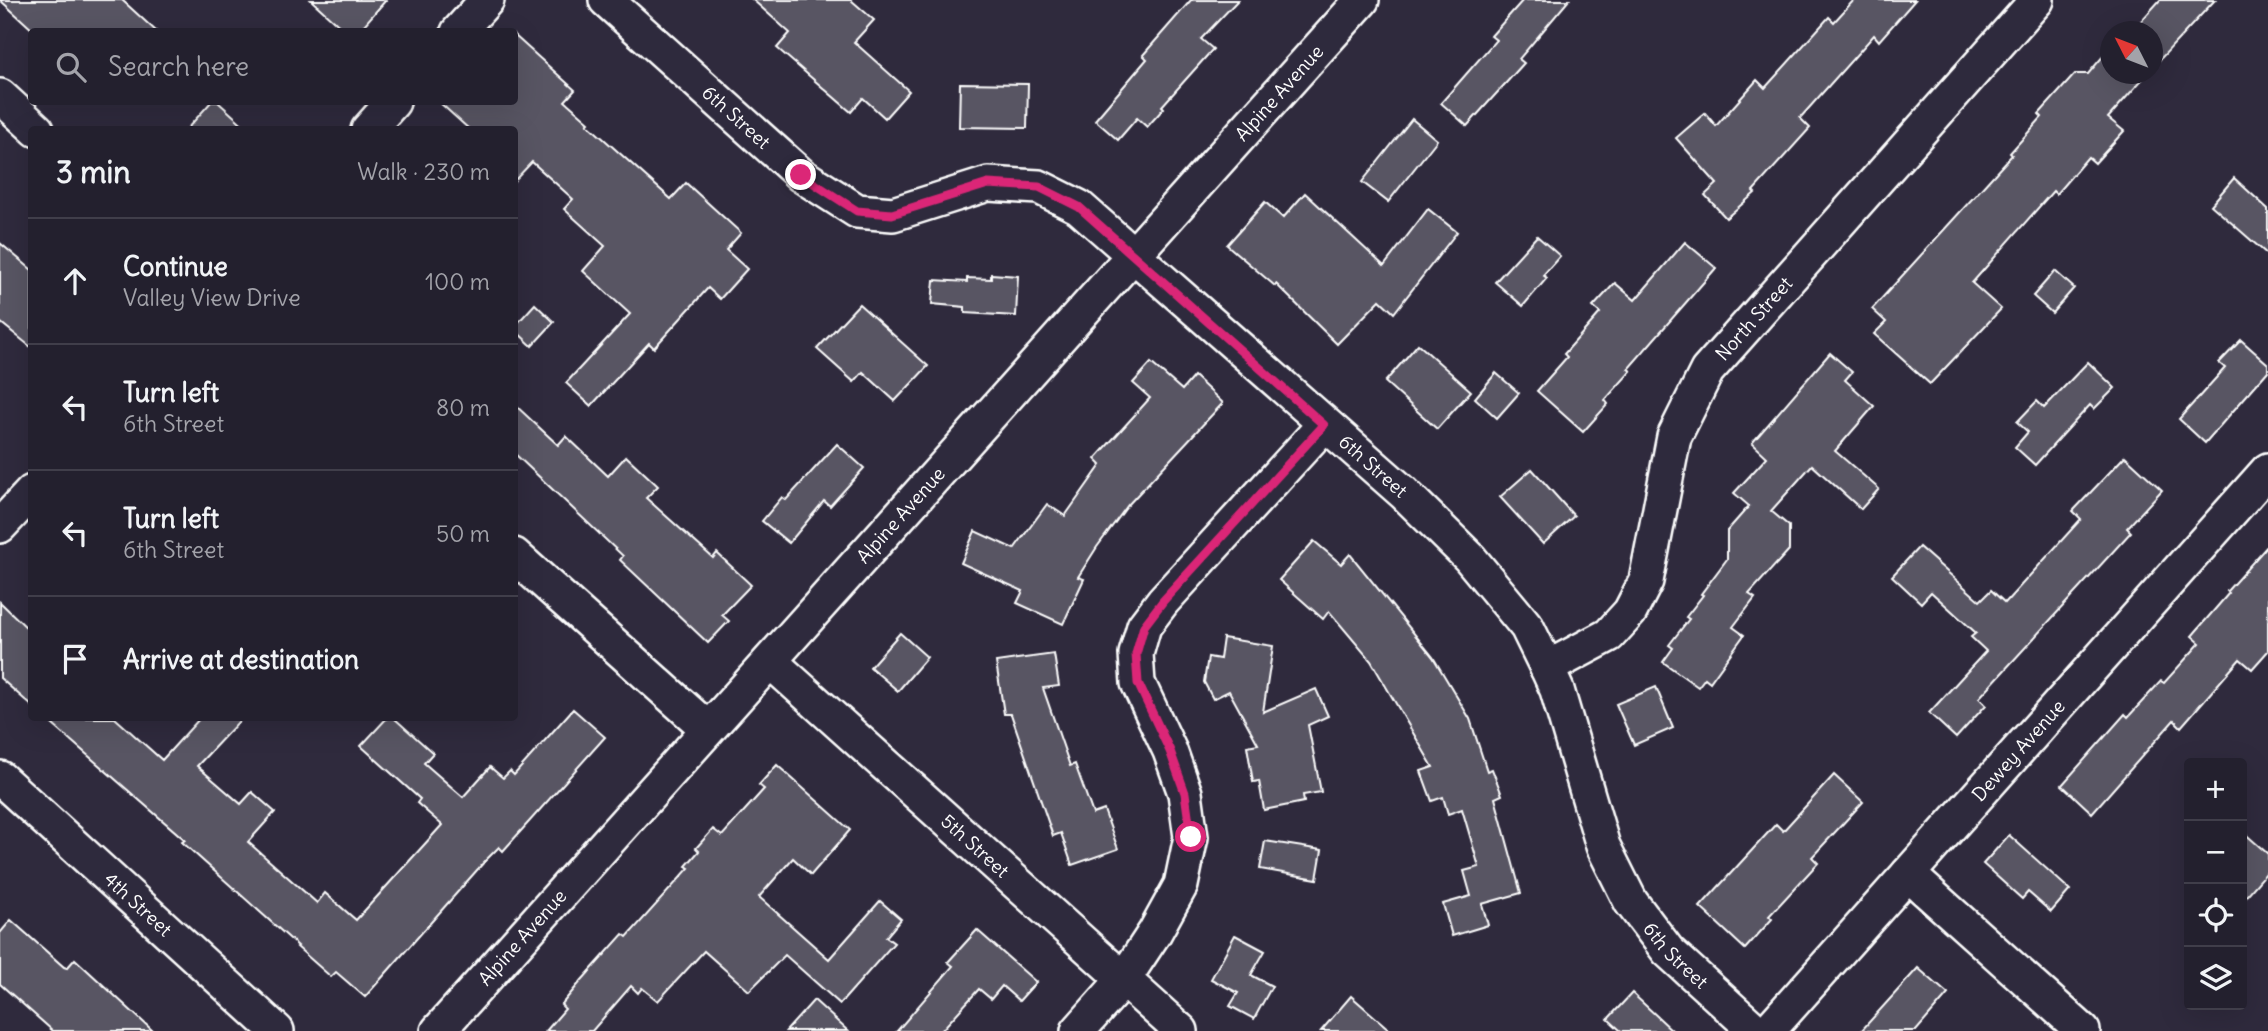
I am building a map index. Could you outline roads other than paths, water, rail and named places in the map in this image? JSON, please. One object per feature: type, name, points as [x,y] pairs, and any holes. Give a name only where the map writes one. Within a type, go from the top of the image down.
[{"type":"street","points":[[462,28],[487,0]]},
{"type":"street","name":"6th Street","points":[[606,0],[801,175],[857,211],[892,214],[988,184],[1039,187],[1079,207],[1404,494],[1469,556],[1527,627],[1557,690],[1603,846],[1631,902],[1668,951],[1756,1031]]},
{"type":"street","name":"Alpine Avenue","points":[[438,1031],[1362,0]]},
{"type":"street","name":"North Street","points":[[1548,668],[1609,635],[1630,612],[1646,581],[1674,437],[1707,371],[2038,0]]},
{"type":"street","points":[[0,96],[33,126]]},
{"type":"street","points":[[372,126],[390,105]]},
{"type":"street","points":[[1078,1031],[1124,979],[1155,932],[1181,885],[1191,837],[1185,793],[1170,751],[1138,683],[1136,654],[1144,626],[1163,601],[1324,425]]},
{"type":"street","name":"Dewey Avenue","points":[[1768,1031],[2268,470]]},
{"type":"street","points":[[0,526],[28,496]]},
{"type":"street","points":[[518,559],[708,729]]},
{"type":"street","name":"5th Street","points":[[770,661],[1181,1031]]},
{"type":"street","name":"4th Street","points":[[0,778],[277,1031]]},
{"type":"street","points":[[1908,874],[2083,1031]]}]
